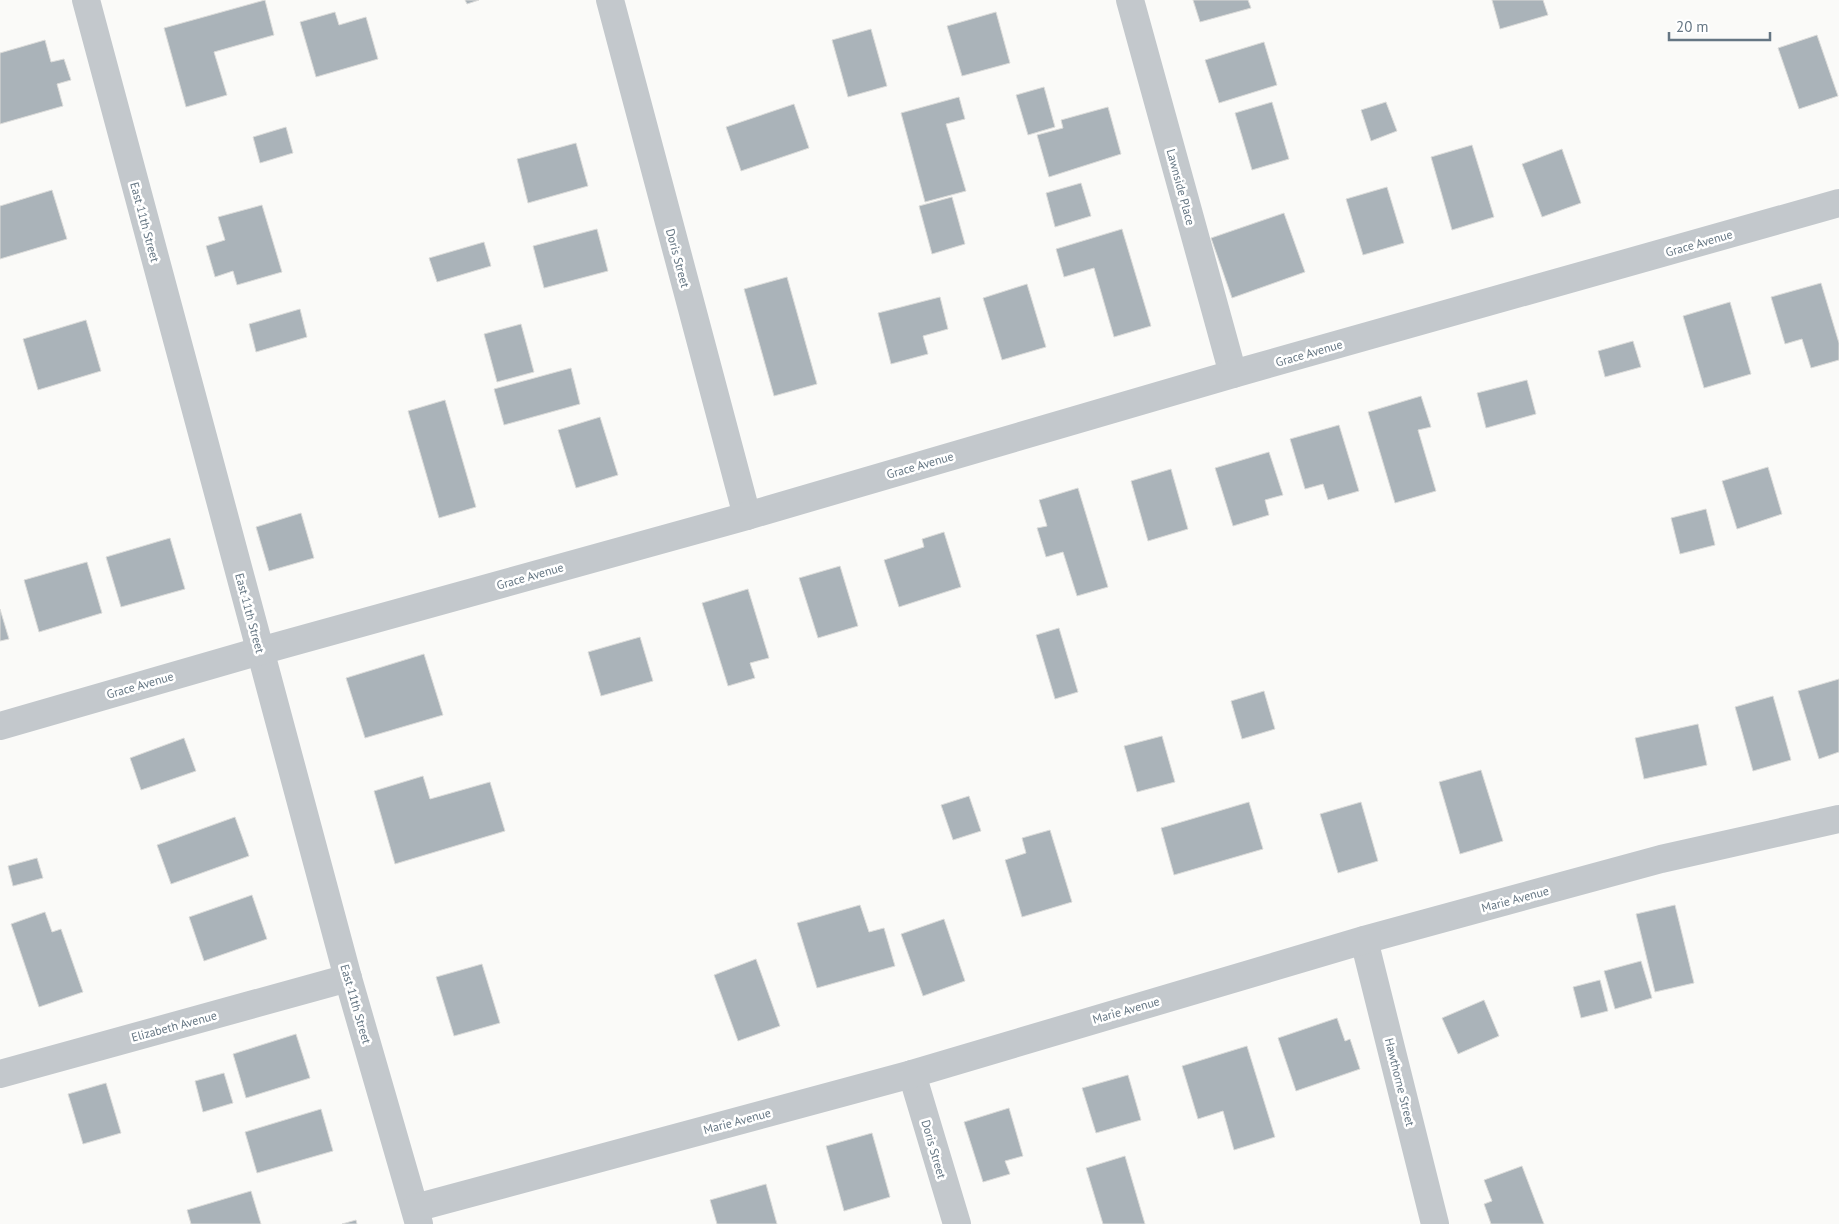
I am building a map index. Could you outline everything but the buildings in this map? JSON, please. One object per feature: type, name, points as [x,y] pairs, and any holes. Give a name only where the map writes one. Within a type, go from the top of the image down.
[{"type":"street","name":"East 11th Street","points":[[86,0],[348,978],[417,1216]]},
{"type":"street","name":"Doris Street","points":[[610,0],[747,516]]},
{"type":"street","name":"Lawnside Place","points":[[1130,0],[1233,374]]},
{"type":"street","name":"Grace Avenue","points":[[0,726],[260,651],[747,516],[1233,374],[1839,203]]},
{"type":"street","name":"Marie Avenue","points":[[417,1216],[912,1074],[1364,940],[1661,859],[1839,819]]},
{"type":"street","name":"Hawthorne Street","points":[[1364,940],[1435,1224]]},
{"type":"street","name":"Elizabeth Avenue","points":[[0,1074],[348,978]]},
{"type":"street","name":"Doris Street","points":[[912,1074],[957,1224]]}]
